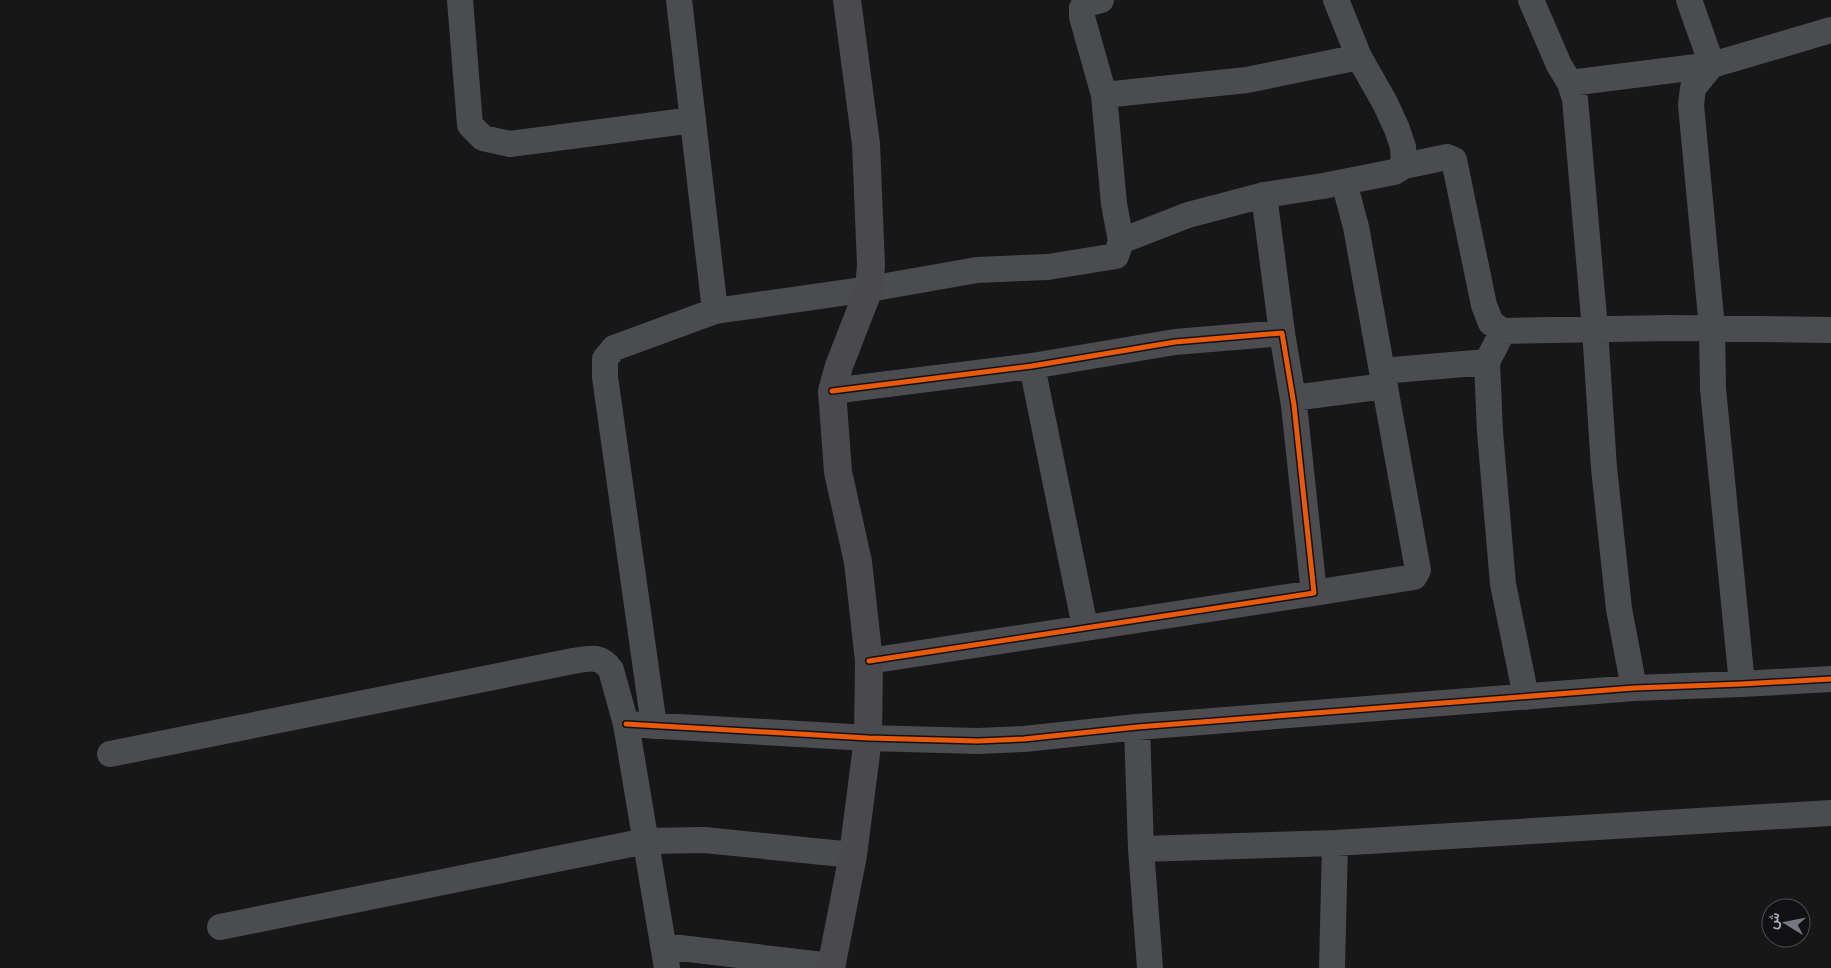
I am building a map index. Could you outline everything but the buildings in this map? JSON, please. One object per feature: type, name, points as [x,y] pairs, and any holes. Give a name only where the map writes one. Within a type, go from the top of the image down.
[{"type":"street","points":[[460,0],[470,125],[483,138],[510,144],[693,120]]},
{"type":"street","points":[[680,0],[715,311]]},
{"type":"street","points":[[110,754],[586,659],[598,659],[606,663],[611,670],[626,724],[665,957],[832,967],[853,855],[868,738],[869,661],[858,562],[838,472],[832,391],[839,366],[868,289],[871,265],[866,144],[847,0]]},
{"type":"street","points":[[1336,0],[1360,57],[1385,103],[1397,130],[1403,147],[1404,166]]},
{"type":"street","points":[[1531,0],[1559,66],[1570,82],[1575,99],[1596,329],[1604,468],[1619,609],[1634,688]]},
{"type":"street","points":[[1689,0],[1712,65]]},
{"type":"street","points":[[654,726],[605,377],[605,359],[614,348],[715,311],[868,289],[977,270],[1048,267],[1116,256],[1121,241],[1114,204],[1104,96],[1082,18],[1088,3]]},
{"type":"street","points":[[1570,82],[1712,65],[1831,30]]},
{"type":"street","points":[[1104,96],[1247,80],[1360,57]]},
{"type":"street","points":[[1712,65],[1693,88],[1691,105],[1712,328],[1713,389],[1742,684]]},
{"type":"street","points":[[1121,241],[1188,215],[1264,195],[1394,172],[1404,166],[1447,157],[1454,160],[1484,305],[1491,324],[1504,331],[1712,328],[1831,330]]},
{"type":"street","points":[[869,661],[1414,576],[1418,570],[1356,227],[1344,182]]},
{"type":"street","points":[[1264,195],[1282,333],[1293,398],[1314,593]]},
{"type":"street","points":[[1504,331],[1487,362],[1490,432],[1503,584],[1526,697]]},
{"type":"street","points":[[832,391],[1032,366],[1175,342],[1282,333]]},
{"type":"street","points":[[1293,398],[1383,378],[1487,362]]},
{"type":"street","points":[[1032,366],[1085,627]]},
{"type":"street","points":[[626,724],[868,738],[987,741],[1137,727],[1634,688],[1831,679]]},
{"type":"street","points":[[1137,727],[1141,849],[1150,968]]},
{"type":"street","points":[[1141,849],[1335,843],[1831,814]]},
{"type":"street","points":[[220,926],[646,841],[704,840],[853,855]]},
{"type":"street","points":[[1332,968],[1335,843]]},
{"type":"cycle path","points":[[832,391],[1032,366],[1175,342],[1282,333],[1294,405],[1314,593],[869,661]]},
{"type":"cycle path","points":[[626,724],[868,738],[978,741],[1024,739],[1137,727],[1634,688],[1831,679]]}]
